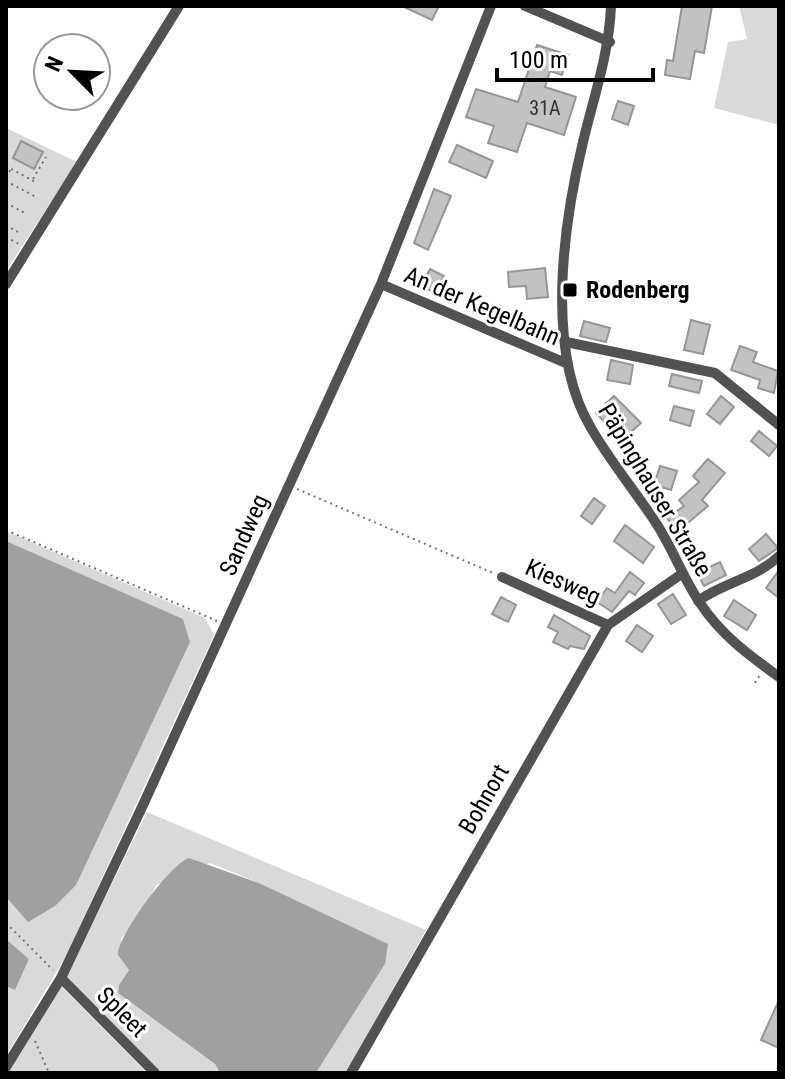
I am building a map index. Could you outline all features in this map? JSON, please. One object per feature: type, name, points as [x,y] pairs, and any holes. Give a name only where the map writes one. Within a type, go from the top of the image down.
[{"type":"street","points":[[6,284],[179,6]]},
{"type":"street","name":"Sandweg","points":[[6,1067],[61,978],[381,284],[491,6]]},
{"type":"street","points":[[525,6],[610,42]]},
{"type":"street","name":"Päpinghauser Straße","points":[[611,6],[610,42],[573,189],[563,278],[568,364],[590,427],[660,530],[698,601],[737,646],[779,677]]},
{"type":"street","name":"An der Kegelbahn","points":[[381,284],[568,364]]},
{"type":"street","points":[[566,342],[715,373],[779,425]]},
{"type":"street","points":[[698,601],[717,587],[755,574],[779,556]]},
{"type":"street","name":"Bohnort","points":[[351,1073],[608,625],[683,573]]},
{"type":"street","name":"Kiesweg","points":[[502,577],[608,625]]},
{"type":"street","name":"Spleet","points":[[61,978],[155,1073]]},
{"type":"path","points":[[32,180],[46,157]]},
{"type":"path","points":[[6,166],[37,183]]},
{"type":"path","points":[[11,169],[6,179],[38,198]]},
{"type":"path","points":[[6,203],[25,213]]},
{"type":"path","points":[[6,225],[18,232]]},
{"type":"path","points":[[6,237],[28,248]]},
{"type":"path","points":[[288,485],[502,577]]},
{"type":"path","points":[[6,530],[225,625]]},
{"type":"path","points":[[6,923],[61,978]]},
{"type":"path","points":[[29,1029],[49,1073]]},
{"type":"shaded area","points":[[739,6],[779,6],[779,125],[714,108],[728,42],[747,39]]},
{"type":"shaded area","points":[[6,128],[77,162],[6,271]]},
{"type":"shaded area","points":[[6,531],[205,618],[214,635],[66,956],[6,1056],[6,986],[15,990],[29,959],[6,939],[6,897],[28,921],[182,619],[6,541]]},
{"type":"shaded area","points":[[6,541],[183,619],[190,642],[76,885],[55,906],[28,922],[6,897]]},
{"type":"shaded area","points":[[147,812],[426,930],[346,1073],[316,1073],[385,964],[336,921],[210,863],[156,885],[145,908],[121,939],[129,970],[119,985],[118,993],[215,1064],[220,1073],[160,1073],[66,978]]},
{"type":"shaded area","points":[[189,858],[259,883],[388,944],[385,964],[316,1073],[220,1073],[215,1064],[118,993],[119,985],[129,970],[118,955],[126,933],[158,887],[180,863]]},
{"type":"shaded area","points":[[6,939],[29,959],[15,990],[6,986]]},
{"type":"shaded area","points":[[61,986],[147,1073],[8,1073]]},
{"type":"building","points":[[402,6],[439,6],[432,20]]},
{"type":"building","points":[[682,6],[712,6],[704,53],[695,51],[690,79],[665,75],[667,60],[673,61]]},
{"type":"building","points":[[537,45],[568,55],[562,75],[550,71],[545,87],[576,97],[564,135],[527,123],[517,152],[488,143],[494,126],[466,117],[476,89],[518,102]]},
{"type":"building","points":[[618,101],[634,106],[628,125],[612,119]]},
{"type":"building","points":[[21,141],[43,152],[34,169],[13,158]]},
{"type":"building","points":[[457,145],[493,161],[486,178],[449,162]]},
{"type":"building","points":[[434,189],[451,196],[428,250],[414,243]]},
{"type":"building","points":[[545,268],[548,297],[527,299],[526,286],[509,287],[508,272]]},
{"type":"building","points":[[430,269],[444,276],[435,293],[421,286]]},
{"type":"building","points":[[691,320],[710,325],[703,354],[684,350]]},
{"type":"building","points":[[584,321],[610,328],[606,342],[580,336]]},
{"type":"building","points":[[740,346],[757,352],[753,362],[778,371],[774,393],[758,388],[760,380],[731,370]]},
{"type":"building","points":[[611,360],[633,365],[630,384],[607,380]]},
{"type":"building","points":[[672,374],[702,381],[699,393],[669,386]]},
{"type":"building","points":[[614,396],[641,423],[622,440],[596,413]]},
{"type":"building","points":[[721,396],[734,407],[720,424],[707,414]]},
{"type":"building","points":[[674,406],[694,411],[690,426],[670,420]]},
{"type":"building","points":[[759,431],[777,446],[769,456],[751,441]]},
{"type":"building","points":[[708,459],[725,473],[702,500],[708,506],[677,532],[667,518],[684,506],[679,500],[699,482],[693,476]]},
{"type":"building","points":[[660,466],[677,471],[671,490],[654,485]]},
{"type":"building","points":[[594,498],[605,506],[592,524],[581,516]]},
{"type":"building","points":[[625,525],[654,547],[643,563],[614,541]]},
{"type":"building","points":[[766,534],[778,548],[759,561],[749,549]]},
{"type":"building","points":[[720,562],[726,575],[704,586],[697,573]]},
{"type":"building","points":[[779,570],[779,598],[766,588]]},
{"type":"building","points":[[630,572],[644,583],[635,595],[629,591],[612,612],[597,602],[607,588],[615,593]]},
{"type":"building","points":[[673,594],[686,615],[671,624],[658,604]]},
{"type":"building","points":[[501,597],[516,605],[508,622],[492,614]]},
{"type":"building","points":[[734,600],[756,615],[747,630],[724,616]]},
{"type":"building","points":[[554,615],[590,636],[584,649],[570,646],[568,649],[553,642],[558,632],[548,627]]},
{"type":"building","points":[[637,625],[653,636],[642,652],[626,641]]},
{"type":"building","points":[[779,1000],[779,1048],[761,1040]]},
{"type":"place","name":"Rodenberg","points":[[570,290]]}]
